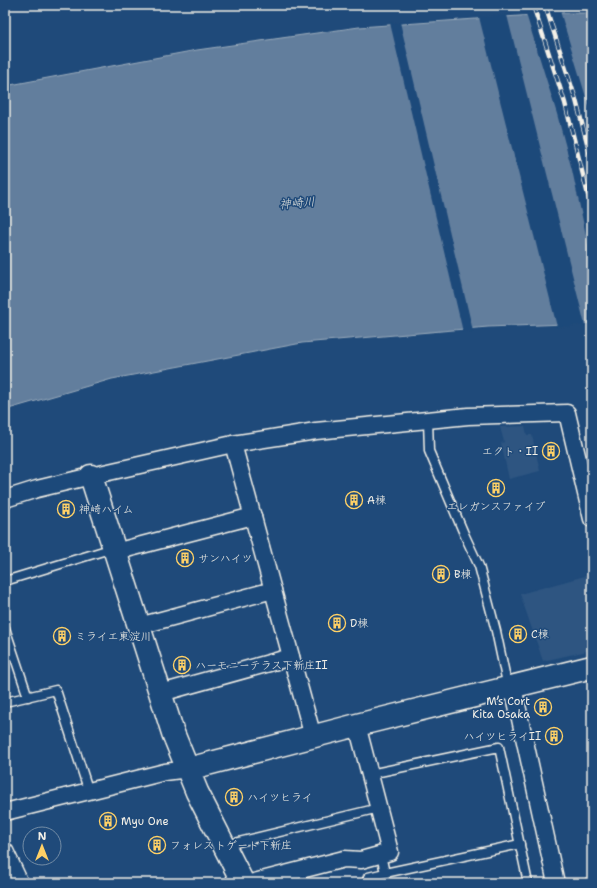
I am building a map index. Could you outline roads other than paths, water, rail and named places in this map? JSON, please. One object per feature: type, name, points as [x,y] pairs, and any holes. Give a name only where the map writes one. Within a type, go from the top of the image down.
[{"type":"street","points":[[5,499],[91,476],[233,444],[316,431],[468,416],[567,413],[592,519]]},
{"type":"street","points":[[233,444],[313,737]]},
{"type":"street","points":[[91,476],[174,733],[197,792],[243,883]]},
{"type":"street","points":[[115,550],[253,516]]},
{"type":"street","points":[[139,626],[273,590]]},
{"type":"street","points":[[161,693],[291,657]]},
{"type":"street","points":[[5,812],[165,772],[188,769],[357,725],[592,667]]},
{"type":"street","points":[[511,687],[556,883]]},
{"type":"street","points":[[250,883],[344,859],[361,860],[390,852],[357,725]]},
{"type":"street","points":[[5,851],[20,883]]},
{"type":"lane","points":[[428,420],[429,451],[465,536],[480,566],[511,687]]},
{"type":"lane","points":[[5,581],[115,550]]},
{"type":"lane","points":[[5,628],[28,698]]},
{"type":"lane","points":[[5,702],[28,698],[56,690],[89,792]]},
{"type":"lane","points":[[370,774],[499,747],[528,883]]},
{"type":"lane","points":[[224,846],[379,808]]},
{"type":"lane","points":[[366,883],[368,877],[520,844]]},
{"type":"lane","points":[[380,854],[385,873]]},
{"type":"water","name":"神崎川","points":[[563,13],[592,13],[592,323],[488,327],[302,343],[112,379],[5,410],[5,86],[197,50],[359,27]]},
{"type":"railway","points":[[533,5],[565,103],[592,211]]},
{"type":"railway","points":[[545,5],[576,100],[592,162]]},
{"type":"place","name":"エクト・II","points":[[551,451]]},
{"type":"place","name":"エレガンスファイブ","points":[[496,488]]},
{"type":"place","name":"A棟","points":[[354,500]]},
{"type":"place","name":"神崎ハイム","points":[[66,509]]},
{"type":"place","name":"サンハイツ","points":[[185,558]]},
{"type":"place","name":"B棟","points":[[441,574]]},
{"type":"place","name":"D棟","points":[[337,623]]},
{"type":"place","name":"C棟","points":[[518,634]]},
{"type":"place","name":"ミライエ東淀川","points":[[62,636]]},
{"type":"place","name":"ハーモニーテラス下新庄II","points":[[182,665]]},
{"type":"place","name":"M’s Cort Kita Osaka","points":[[543,707]]},
{"type":"place","name":"ハイツヒライII","points":[[554,736]]},
{"type":"place","name":"ハイツヒライ","points":[[234,797]]},
{"type":"place","name":"Myu One","points":[[108,821]]},
{"type":"place","name":"フォレストゲート下新庄","points":[[157,845]]}]
